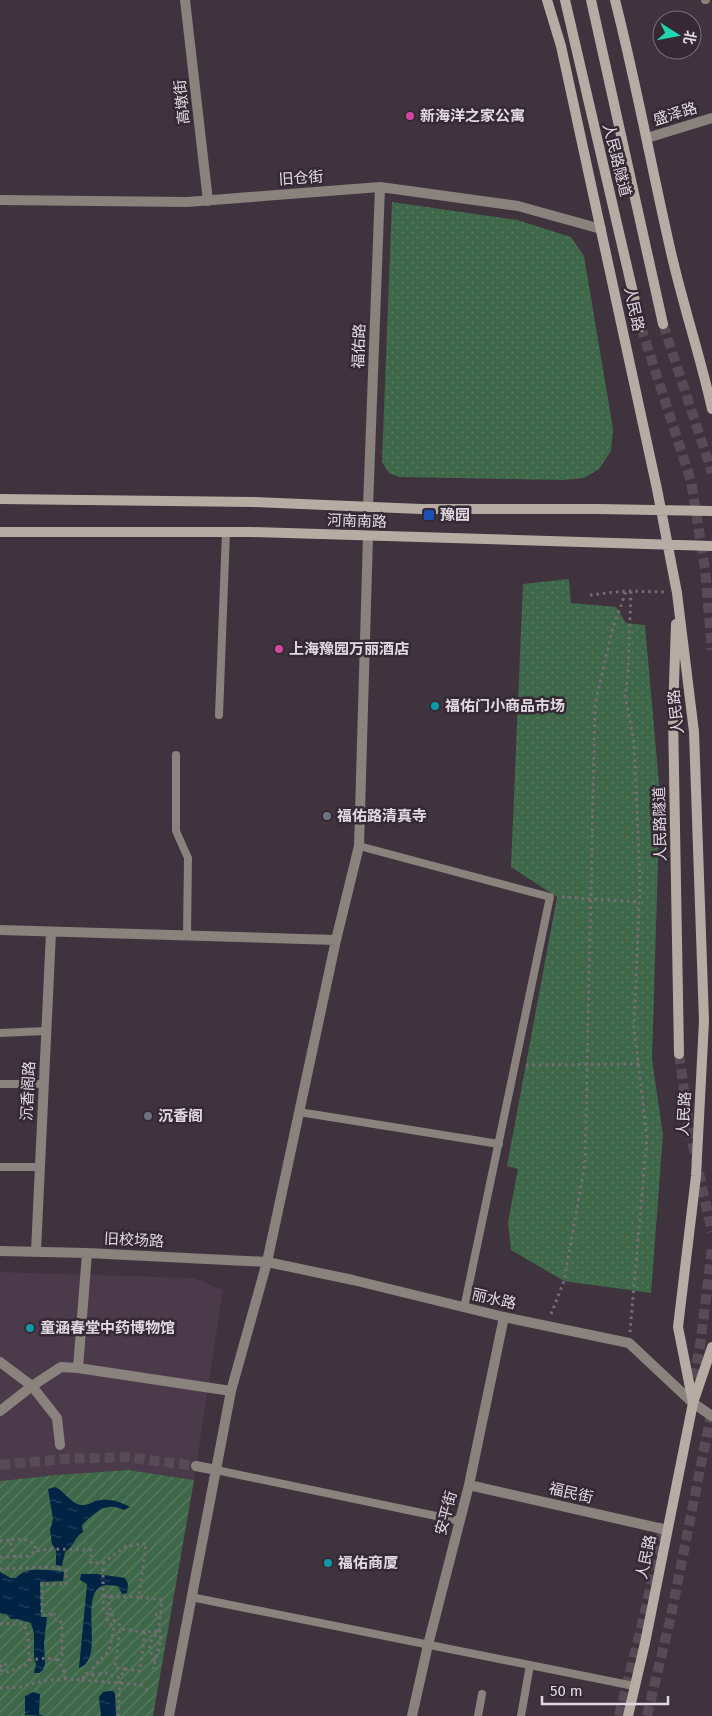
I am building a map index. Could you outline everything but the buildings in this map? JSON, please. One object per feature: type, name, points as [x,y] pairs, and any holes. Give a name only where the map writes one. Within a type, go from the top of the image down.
[{"type":"main road","name":"人民路","points":[[547,0],[561,46],[661,511],[677,593],[694,732],[704,1021],[696,1176],[678,1327],[693,1403]]},
{"type":"main road","name":"人民路隧道","points":[[565,0],[641,327]]},
{"type":"main road","name":"人民路隧道","points":[[591,0],[663,324]]},
{"type":"main road","points":[[615,0],[670,249],[702,363],[712,409]]},
{"type":"main road","name":"河南南路","points":[[0,499],[253,502],[421,509],[712,511]]},
{"type":"main road","name":"河南南路","points":[[0,532],[226,532],[712,546]]},
{"type":"main road","name":"人民路隧道","points":[[677,593],[673,714],[679,1054]]},
{"type":"main road","name":"人民路","points":[[628,1716],[645,1643],[693,1403],[712,1347]]},
{"type":"street","name":"高墩街","points":[[185,0],[208,200]]},
{"type":"street","name":"盛泽路","points":[[647,138],[712,118]]},
{"type":"street","name":"旧仓街","points":[[0,200],[187,202],[380,187],[518,206],[601,229]]},
{"type":"street","name":"福佑路","points":[[368,506],[380,187]]},
{"type":"street","points":[[169,1716],[231,1391],[267,1262],[336,940],[359,846],[368,536]]},
{"type":"street","points":[[0,930],[336,940]]},
{"type":"street","name":"沉香阁路","points":[[36,1251],[51,932]]},
{"type":"street","name":"旧校场路","points":[[0,1251],[87,1253],[267,1262]]},
{"type":"street","points":[[78,1368],[87,1253]]},
{"type":"street","name":"丽水路","points":[[267,1262],[353,1280],[504,1317],[629,1342]]},
{"type":"street","name":"安平街","points":[[412,1716],[428,1644],[469,1486],[504,1317]]},
{"type":"street","points":[[629,1342],[693,1403],[712,1416]]},
{"type":"street","points":[[0,1362],[32,1386],[57,1418],[60,1445]]},
{"type":"street","points":[[0,1410],[61,1367],[231,1391]]},
{"type":"street","points":[[196,1466],[216,1470]]},
{"type":"street","name":"福民街","points":[[469,1486],[667,1530]]},
{"type":"lane","points":[[219,715],[226,532]]},
{"type":"lane","points":[[176,755],[176,831],[188,858],[187,936]]},
{"type":"lane","points":[[359,846],[550,897],[464,1308]]},
{"type":"lane","points":[[0,1033],[46,1031]]},
{"type":"lane","points":[[0,1084],[44,1084]]},
{"type":"lane","points":[[299,1112],[499,1144]]},
{"type":"lane","points":[[0,1167],[40,1167]]},
{"type":"lane","points":[[216,1470],[460,1521]]},
{"type":"lane","points":[[191,1597],[634,1686]]},
{"type":"lane","points":[[521,1716],[530,1665]]},
{"type":"lane","points":[[478,1716],[482,1694]]},
{"type":"path","points":[[629,1342],[647,1137],[634,1028],[640,881],[634,742],[625,696],[628,676],[631,590]]},
{"type":"path","points":[[590,595],[631,590],[677,593]]},
{"type":"path","points":[[546,1326],[564,1280],[585,1164],[595,705],[612,631],[626,591]]},
{"type":"path","points":[[548,897],[639,902]]},
{"type":"path","points":[[515,1065],[587,1066],[639,1064]]},
{"type":"path","points":[[0,1541],[23,1538],[35,1545],[35,1551]]},
{"type":"path","points":[[10,1540],[12,1552],[16,1557]]},
{"type":"path","points":[[0,1557],[28,1556],[35,1551],[53,1549],[91,1550],[91,1563],[103,1563],[125,1547],[146,1543],[139,1597]]},
{"type":"path","points":[[92,1675],[94,1666],[109,1651],[114,1627],[107,1622],[108,1614],[103,1609],[103,1563]]},
{"type":"path","points":[[0,1569],[49,1567],[66,1570],[66,1584],[42,1584],[42,1615],[54,1614],[54,1619],[60,1620],[62,1626],[62,1655],[58,1660]]},
{"type":"path","points":[[104,1596],[162,1600],[160,1615],[161,1640],[153,1669]]},
{"type":"path","points":[[110,1596],[108,1607],[112,1611],[112,1619],[120,1625],[115,1668],[140,1671],[145,1632]]},
{"type":"path","points":[[155,1614],[160,1615]]},
{"type":"path","points":[[0,1624],[20,1623],[24,1627],[28,1643],[29,1660],[25,1666],[7,1672],[0,1667],[5,1662]]},
{"type":"path","points":[[120,1630],[160,1631]]},
{"type":"path","points":[[155,1660],[150,1652],[149,1644],[152,1638],[160,1631]]},
{"type":"path","points":[[29,1660],[47,1658],[58,1660],[64,1670],[65,1679]]},
{"type":"path","points":[[118,1716],[120,1678],[125,1669]]},
{"type":"path","points":[[82,1680],[85,1673],[92,1675],[106,1674],[120,1678]]},
{"type":"path","points":[[0,1688],[21,1687],[42,1680],[65,1679],[141,1685],[146,1688],[147,1694]]},
{"type":"shaded area","points":[[0,1272],[194,1278],[223,1290],[194,1480],[128,1470],[0,1481]]},
{"type":"green space","points":[[392,202],[517,220],[571,237],[584,256],[613,429],[611,451],[599,469],[584,478],[563,480],[399,477],[389,473],[382,462]]},
{"type":"green space","points":[[569,579],[571,603],[616,607],[626,623],[645,625],[660,795],[652,1059],[663,1135],[651,1293],[564,1281],[511,1250],[508,1222],[518,1169],[507,1166],[557,897],[511,867],[523,584]]},
{"type":"green space","points":[[128,1470],[194,1480],[153,1716],[0,1716],[0,1481]]},
{"type":"water","points":[[55,1487],[80,1505],[100,1500],[109,1500],[130,1507],[124,1510],[111,1507],[106,1508],[91,1516],[82,1525],[83,1532],[65,1552],[62,1566],[56,1565],[56,1550],[52,1544],[50,1530],[53,1519],[48,1489]]},
{"type":"water","points":[[29,1570],[64,1572],[63,1581],[40,1582],[41,1617],[47,1617],[44,1643],[45,1664],[43,1670],[39,1673],[34,1673],[36,1664],[34,1658],[34,1633],[31,1623],[11,1619],[7,1615],[0,1613],[0,1572],[11,1578],[16,1578]]},
{"type":"water","points":[[81,1574],[125,1578],[128,1584],[127,1593],[122,1594],[118,1586],[108,1585],[102,1586],[95,1592],[91,1614],[91,1653],[87,1663],[79,1668],[87,1584],[80,1580]]},
{"type":"water","points":[[113,1691],[115,1694],[116,1716],[101,1716],[99,1697],[103,1692]]},
{"type":"water","points":[[33,1692],[40,1694],[39,1714],[43,1716],[25,1715],[25,1696]]},
{"type":"tunnel","points":[[663,324],[712,473]]},
{"type":"tunnel","points":[[641,327],[691,481],[705,569],[712,650]]},
{"type":"tunnel","points":[[679,1054],[690,1132],[712,1232]]},
{"type":"tunnel","points":[[691,1393],[700,1346],[712,1248]]},
{"type":"tunnel","points":[[647,1716],[671,1616],[712,1409]]},
{"type":"tunnel","points":[[0,1465],[62,1459],[127,1457],[196,1466]]},
{"type":"tunnel","points":[[619,1716],[645,1612],[664,1523]]},
{"type":"place","name":"新海洋之家公寓","points":[[410,116]]},
{"type":"place","name":"豫园","points":[[429,515]]},
{"type":"place","name":"上海豫园万丽酒店","points":[[279,649]]},
{"type":"place","name":"福佑门小商品市场","points":[[435,706]]},
{"type":"place","name":"福佑路清真寺","points":[[327,816]]},
{"type":"place","name":"沉香阁","points":[[148,1116]]},
{"type":"place","name":"童涵春堂中药博物馆","points":[[30,1328]]},
{"type":"place","name":"福佑商厦","points":[[328,1563]]}]
